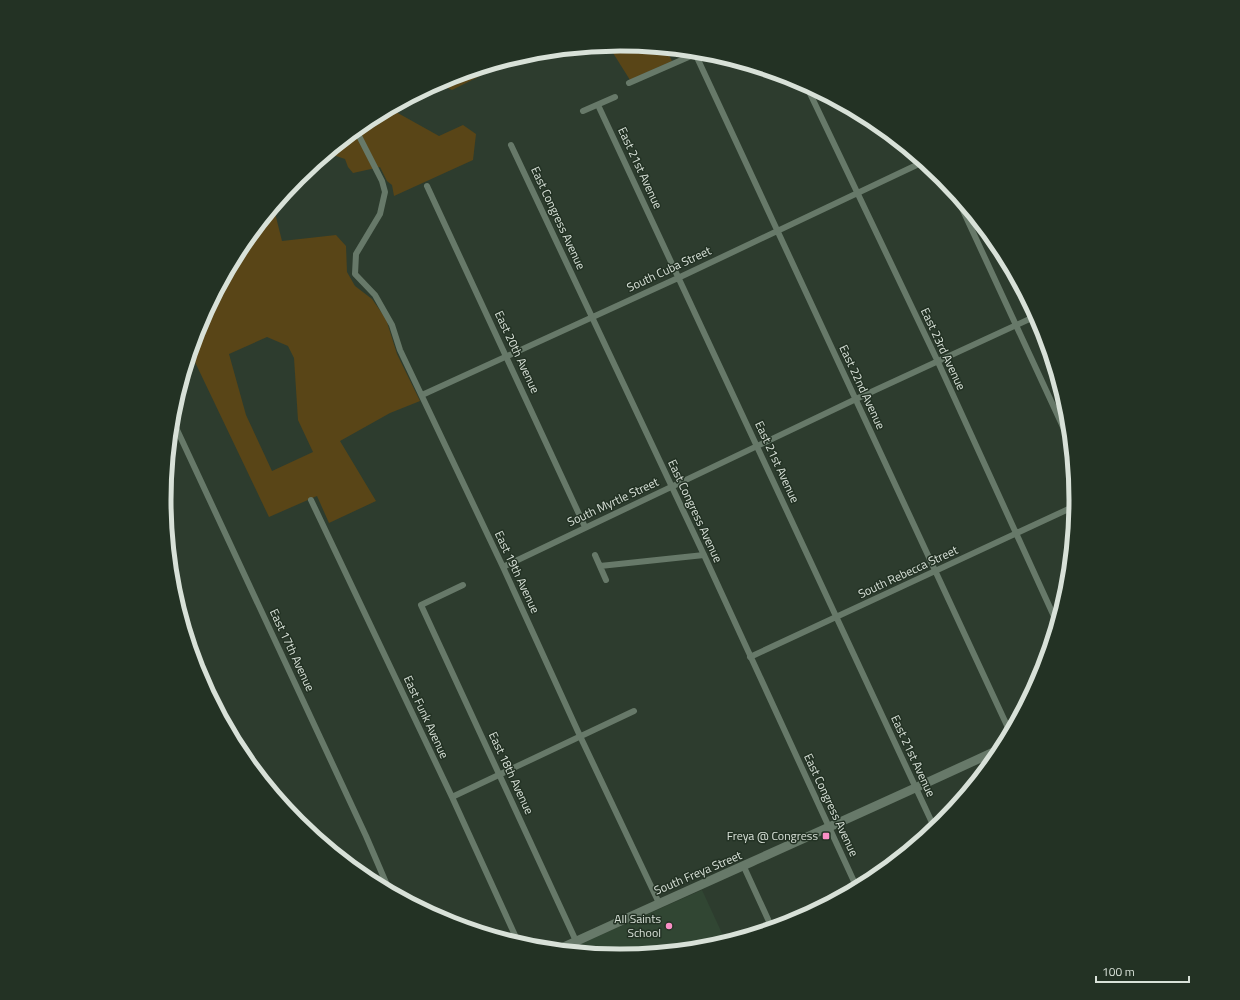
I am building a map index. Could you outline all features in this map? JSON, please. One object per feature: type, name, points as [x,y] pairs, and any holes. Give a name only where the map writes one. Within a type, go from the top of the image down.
[{"type":"main road","name":"South Freya Street","points":[[566,946],[659,903],[744,867],[990,754]]},
{"type":"street","points":[[629,83],[687,56]]},
{"type":"street","name":"East 22nd Avenue","points":[[699,58],[776,230],[1008,727]]},
{"type":"street","name":"East 23rd Avenue","points":[[810,93],[938,362],[1054,616]]},
{"type":"street","points":[[583,111],[615,97]]},
{"type":"street","name":"East 21st Avenue","points":[[598,105],[932,822]]},
{"type":"street","name":"East 19th Avenue","points":[[359,136],[382,181],[385,192],[380,214],[356,254],[355,274],[375,295],[392,325],[400,350],[503,567],[580,736],[659,903]]},
{"type":"street","name":"East Congress Avenue","points":[[511,145],[704,555],[854,882]]},
{"type":"street","name":"South Cuba Street","points":[[422,395],[678,278],[856,192],[918,164]]},
{"type":"street","name":"East 20th Avenue","points":[[427,186],[507,356],[584,527]]},
{"type":"street","points":[[963,211],[1062,425]]},
{"type":"street","name":"South Myrtle Street","points":[[503,567],[584,527],[1031,318]]},
{"type":"street","name":"East 17th Avenue","points":[[177,430],[363,829],[386,883]]},
{"type":"street","name":"East Funk Avenue","points":[[311,500],[452,797],[516,936]]},
{"type":"street","name":"South Rebecca Street","points":[[750,657],[1069,509]]},
{"type":"street","points":[[596,555],[606,580]]},
{"type":"street","points":[[600,566],[704,555]]},
{"type":"street","name":"East 18th Avenue","points":[[463,586],[421,605],[576,941]]},
{"type":"street","points":[[452,797],[634,711]]},
{"type":"street","points":[[744,867],[770,923]]},
{"type":"street","points":[[575,946],[576,941]]},
{"type":"shaded area","points":[[612,51],[668,54],[672,61],[630,80]]},
{"type":"shaded area","points":[[493,70],[452,90],[445,86]]},
{"type":"shaded area","points":[[395,111],[439,136],[463,125],[476,134],[473,160],[394,196],[392,185],[387,181],[380,167],[353,173],[348,167],[345,159],[333,155]]},
{"type":"shaded area","points":[[305,181],[306,182],[275,213],[282,241],[336,235],[346,246],[347,272],[355,286],[372,299],[386,319],[397,354],[420,401],[390,413],[340,441],[376,501],[329,523],[317,496],[269,517],[194,360],[205,328],[231,275],[264,227],[282,204]],"holes":[[[267,337],[288,346],[294,358],[298,420],[313,452],[272,471],[246,415],[229,354]]]},
{"type":"shaded area","name":"All Saints School","points":[[702,890],[724,937],[679,945],[649,948],[620,949],[576,946]]},
{"type":"place","name":"Freya @ Congress","points":[[826,836]]},
{"type":"place","name":"All Saints School","points":[[669,926]]}]
